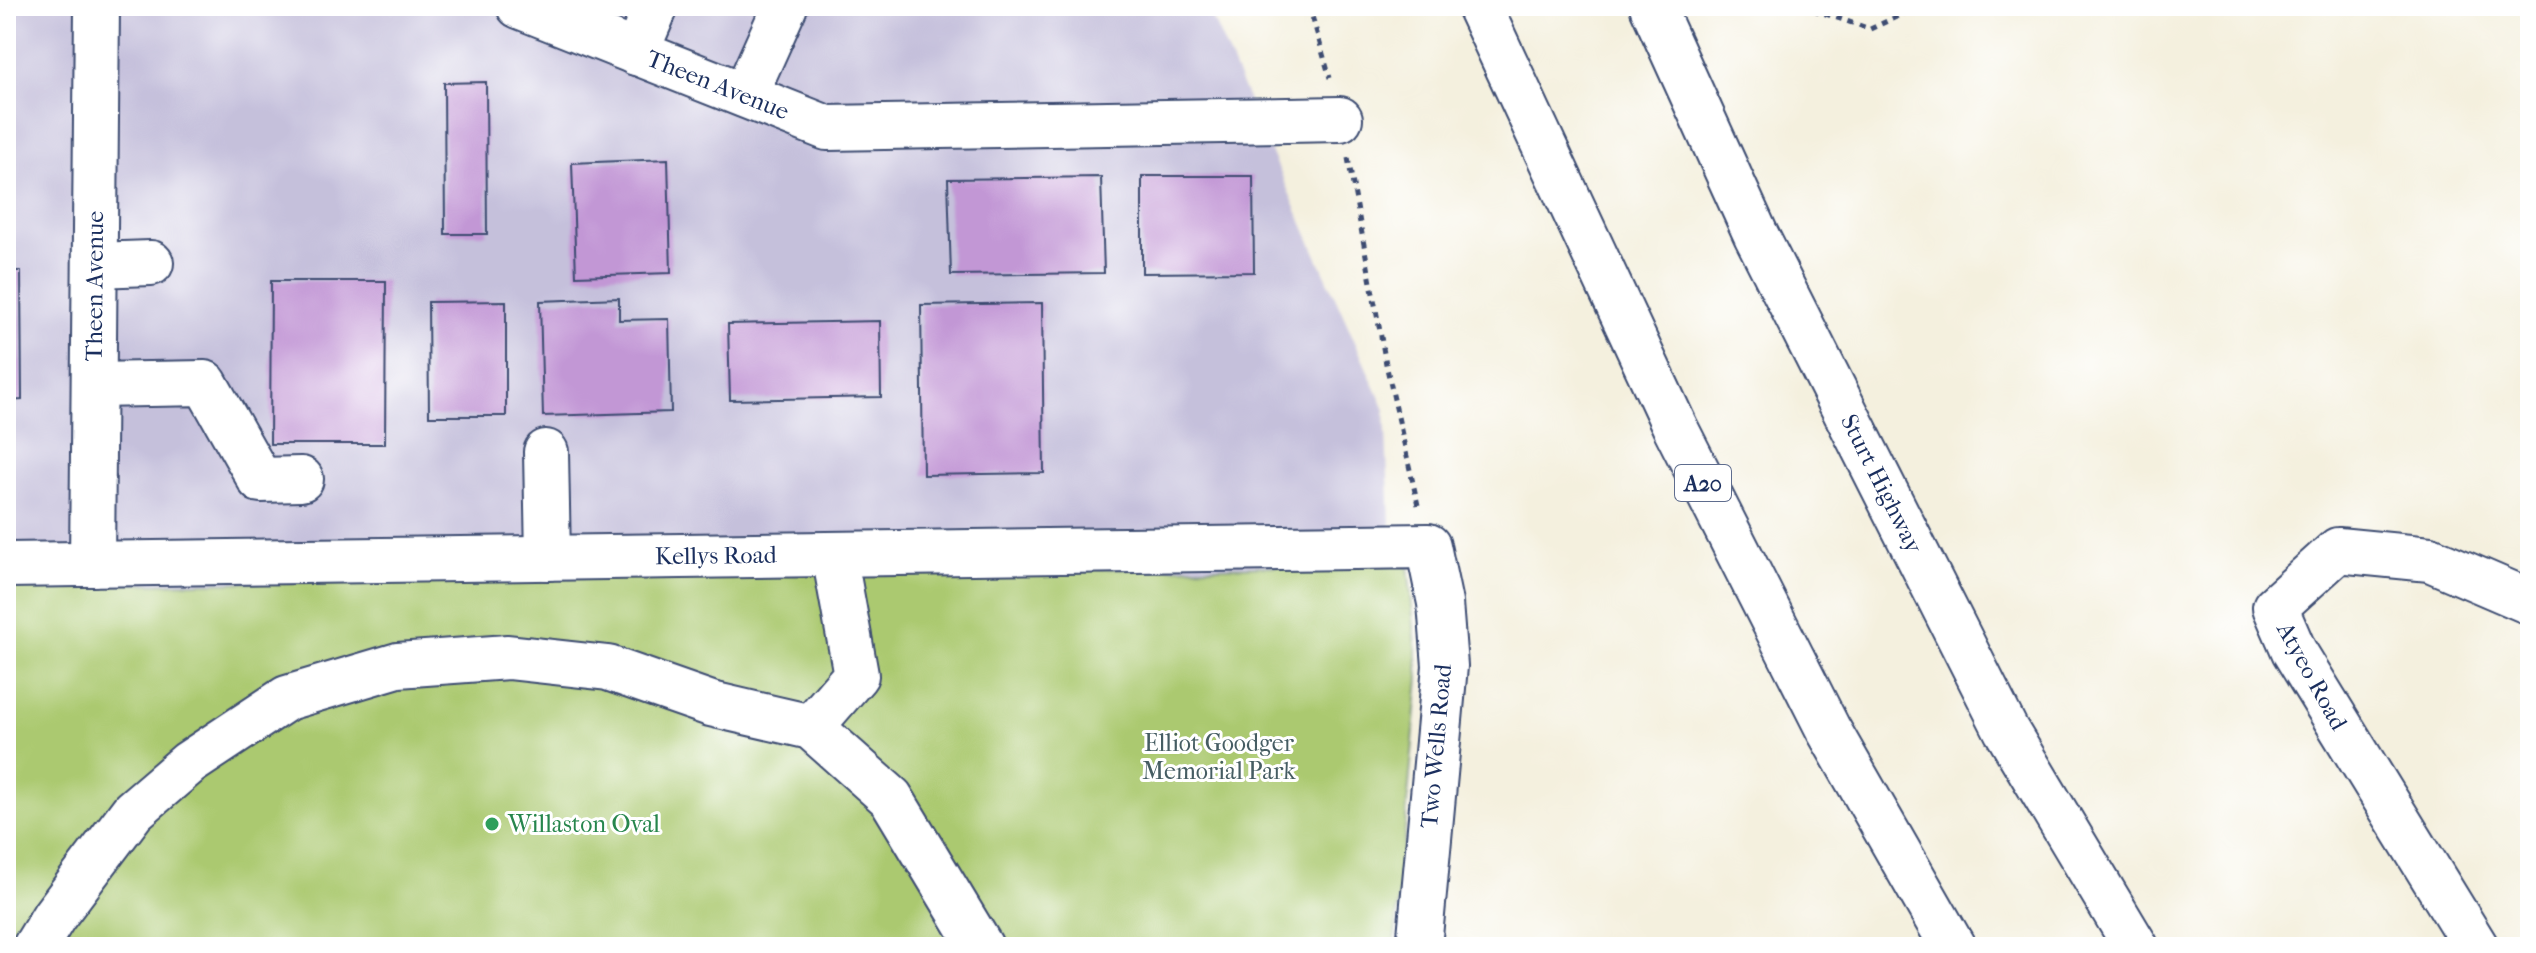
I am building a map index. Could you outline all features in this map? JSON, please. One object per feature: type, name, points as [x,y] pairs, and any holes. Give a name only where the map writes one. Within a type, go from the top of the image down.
[{"type":"main road","name":"Theen Avenue","points":[[92,564],[97,6]]},
{"type":"main road","points":[[636,53],[656,6]]},
{"type":"main road","points":[[745,95],[785,6]]},
{"type":"main road","name":"A20","points":[[1479,6],[1675,427],[1828,729],[1953,947]]},
{"type":"main road","name":"Sturt Highway","points":[[1652,6],[1756,235],[1999,716],[2136,947]]},
{"type":"main road","name":"Theen Avenue","points":[[541,10],[636,53],[827,128],[1340,119]]},
{"type":"main road","points":[[95,265],[151,263]]},
{"type":"main road","points":[[94,385],[205,383],[260,480],[301,479]]},
{"type":"main road","points":[[546,452],[548,558]]},
{"type":"main road","name":"Kellys Road","points":[[6,565],[1428,546]]},
{"type":"main road","name":"Two Wells Road","points":[[1419,947],[1445,666],[1440,603],[1428,546]]},
{"type":"main road","name":"Atyeo Road","points":[[2476,947],[2294,651],[2275,607],[2338,550],[2430,559],[2530,602]]},
{"type":"main road","points":[[811,727],[856,675],[834,554]]},
{"type":"main road","points":[[35,947],[54,916],[133,811],[189,763],[287,698],[398,665],[508,657],[608,668],[711,704],[811,727],[891,798],[981,947]]},
{"type":"path","points":[[1309,6],[1340,119],[1386,364],[1428,546]]},
{"type":"path","points":[[1802,6],[1870,29],[1920,6]]},
{"type":"shaded area","points":[[6,6],[1207,6],[1385,410],[1393,589],[6,602]]},
{"type":"green space","name":"Elliot Goodger Memorial Park","points":[[1408,564],[1419,678],[1394,947],[6,947],[6,586]]},
{"type":"building","points":[[486,82],[487,234],[445,234],[444,83]]},
{"type":"building","points":[[668,159],[671,273],[576,276],[572,163]]},
{"type":"building","points":[[1142,176],[1253,176],[1254,272],[1142,273]]},
{"type":"building","points":[[1101,177],[1104,273],[951,275],[948,179]]},
{"type":"building","points":[[6,271],[21,271],[22,400],[6,401]]},
{"type":"building","points":[[271,281],[386,281],[385,444],[270,444]]},
{"type":"building","points":[[619,298],[619,320],[669,319],[671,412],[543,416],[540,301]]},
{"type":"building","points":[[506,301],[506,416],[429,416],[428,302]]},
{"type":"building","points":[[1042,303],[1044,473],[923,475],[921,305]]},
{"type":"building","points":[[880,321],[881,397],[730,400],[728,324]]},
{"type":"place","name":"Willaston Oval","points":[[492,824]]}]
